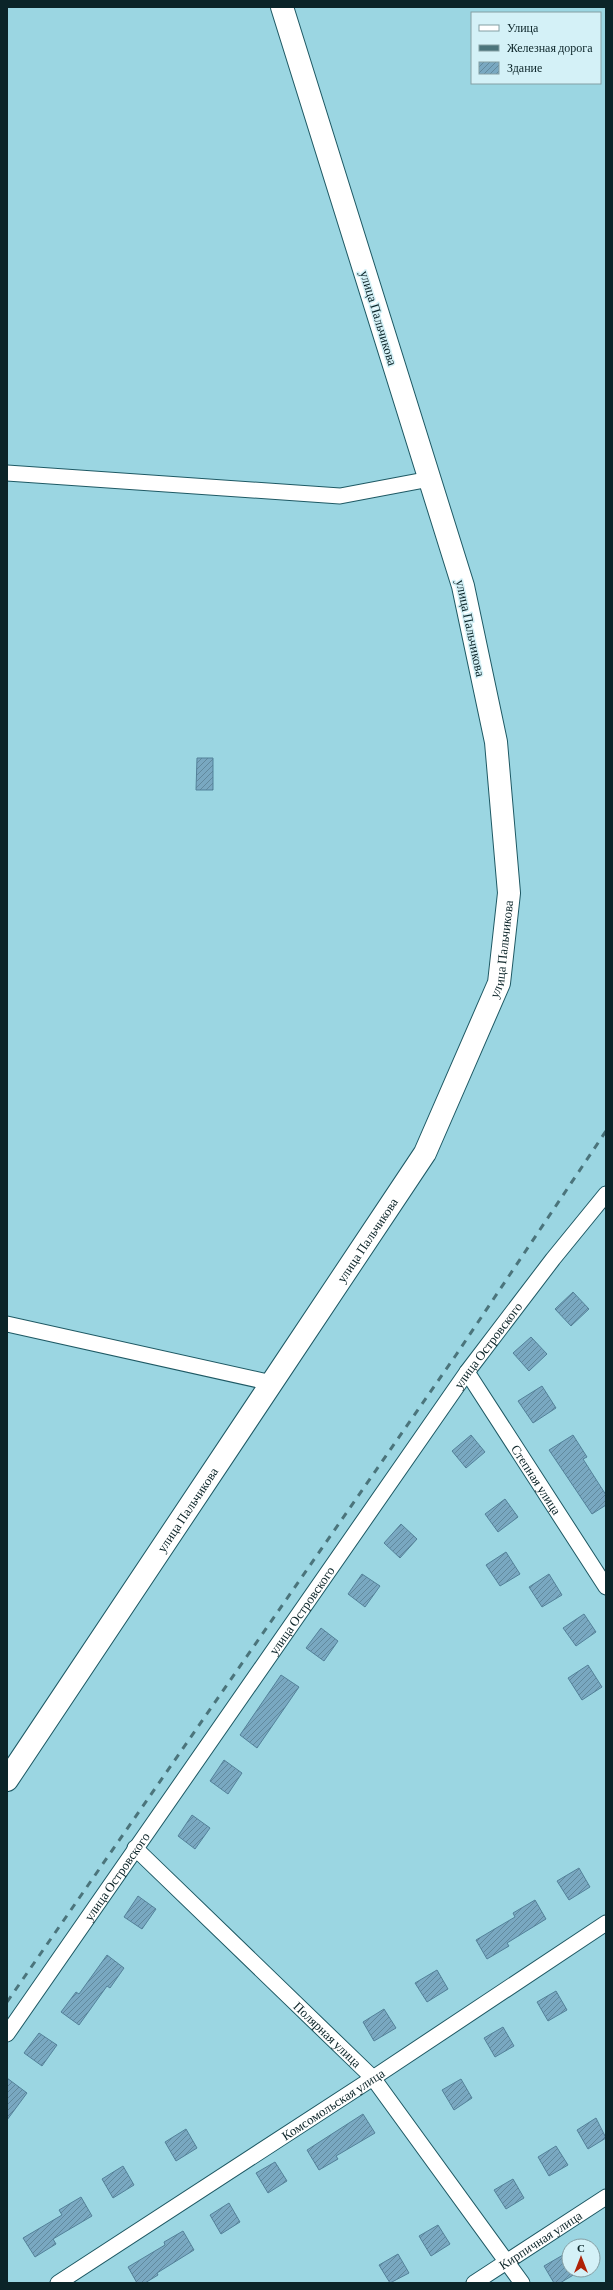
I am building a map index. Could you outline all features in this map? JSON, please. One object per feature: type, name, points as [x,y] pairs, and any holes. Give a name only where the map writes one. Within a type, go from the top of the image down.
[{"type":"street","name":"улица Пальчикова","points":[[7,1780],[425,1153],[499,983],[509,893],[496,742],[463,586],[282,7]]},
{"type":"street","points":[[7,473],[340,496],[430,479]]},
{"type":"street","name":"улица Островского","points":[[7,2034],[135,1848],[468,1372],[553,1259],[606,1194]]},
{"type":"street","points":[[7,1324],[272,1383]]},
{"type":"street","name":"Степная улица","points":[[468,1372],[606,1587]]},
{"type":"street","name":"Полярная улица","points":[[135,1848],[372,2078],[509,2262],[522,2283]]},
{"type":"street","name":"Комсомольская улица","points":[[58,2283],[606,1923]]},
{"type":"street","name":"Кирпичная улица","points":[[474,2283],[509,2262],[606,2197]]},
{"type":"building","points":[[197,758],[213,758],[213,790],[196,790]]},
{"type":"building","points":[[573,1292],[589,1309],[571,1326],[555,1309]]},
{"type":"building","points":[[531,1337],[547,1354],[529,1371],[513,1353]]},
{"type":"building","points":[[542,1386],[556,1408],[533,1423],[518,1401]]},
{"type":"building","points":[[471,1435],[485,1452],[466,1468],[452,1451]]},
{"type":"building","points":[[573,1435],[587,1457],[583,1459],[606,1495],[606,1505],[592,1514],[549,1450]]},
{"type":"building","points":[[505,1499],[518,1517],[498,1532],[485,1514]]},
{"type":"building","points":[[401,1524],[417,1539],[400,1558],[384,1543]]},
{"type":"building","points":[[506,1552],[520,1574],[500,1586],[486,1565]]},
{"type":"building","points":[[362,1574],[380,1586],[365,1607],[348,1594]]},
{"type":"building","points":[[549,1574],[562,1595],[542,1607],[529,1587]]},
{"type":"building","points":[[584,1614],[596,1632],[576,1646],[563,1628]]},
{"type":"building","points":[[321,1628],[338,1641],[324,1661],[306,1648]]},
{"type":"building","points":[[588,1665],[602,1687],[582,1700],[568,1678]]},
{"type":"building","points":[[281,1675],[299,1687],[257,1748],[240,1735]]},
{"type":"building","points":[[224,1760],[242,1773],[228,1794],[210,1781]]},
{"type":"building","points":[[192,1815],[210,1828],[195,1849],[178,1836]]},
{"type":"building","points":[[579,1868],[590,1887],[569,1900],[557,1881]]},
{"type":"building","points":[[138,1896],[156,1909],[142,1929],[124,1917]]},
{"type":"building","points":[[535,1900],[546,1919],[507,1943],[509,1946],[487,1959],[476,1940],[515,1917],[513,1913]]},
{"type":"building","points":[[107,1955],[124,1968],[110,1988],[107,1986],[79,2025],[61,2012],[76,1992],[79,1994]]},
{"type":"building","points":[[437,1970],[448,1989],[427,2002],[415,1983]]},
{"type":"building","points":[[556,1991],[567,2010],[548,2021],[537,2002]]},
{"type":"building","points":[[384,2009],[396,2028],[374,2041],[363,2022]]},
{"type":"building","points":[[503,2027],[514,2046],[495,2057],[484,2038]]},
{"type":"building","points":[[39,2033],[57,2045],[42,2066],[24,2053]]},
{"type":"building","points":[[7,2078],[27,2093],[7,2120]]},
{"type":"building","points":[[461,2079],[472,2098],[454,2110],[442,2090]]},
{"type":"building","points":[[363,2114],[375,2133],[336,2156],[338,2159],[319,2170],[307,2150]]},
{"type":"building","points":[[596,2118],[606,2138],[588,2149],[577,2130]]},
{"type":"building","points":[[186,2129],[197,2148],[176,2161],[165,2142]]},
{"type":"building","points":[[556,2146],[568,2165],[549,2176],[538,2157]]},
{"type":"building","points":[[275,2162],[287,2181],[268,2193],[256,2173]]},
{"type":"building","points":[[123,2166],[134,2185],[113,2198],[102,2179]]},
{"type":"building","points":[[513,2179],[524,2198],[506,2209],[494,2190]]},
{"type":"building","points":[[81,2197],[92,2216],[53,2239],[56,2244],[35,2257],[23,2238],[62,2215],[59,2210]]},
{"type":"building","points":[[229,2203],[240,2222],[221,2234],[210,2215]]},
{"type":"building","points":[[438,2225],[450,2244],[431,2256],[419,2236]]},
{"type":"building","points":[[183,2231],[194,2250],[157,2273],[158,2275],[145,2283],[137,2283],[128,2267],[165,2245],[164,2242]]},
{"type":"building","points":[[398,2254],[409,2273],[390,2283],[379,2265]]},
{"type":"building","points":[[561,2256],[561,2278],[568,2278],[560,2283],[554,2283],[544,2266]]},
{"type":"railway","points":[[7,2002],[456,1355],[606,1131]]}]
